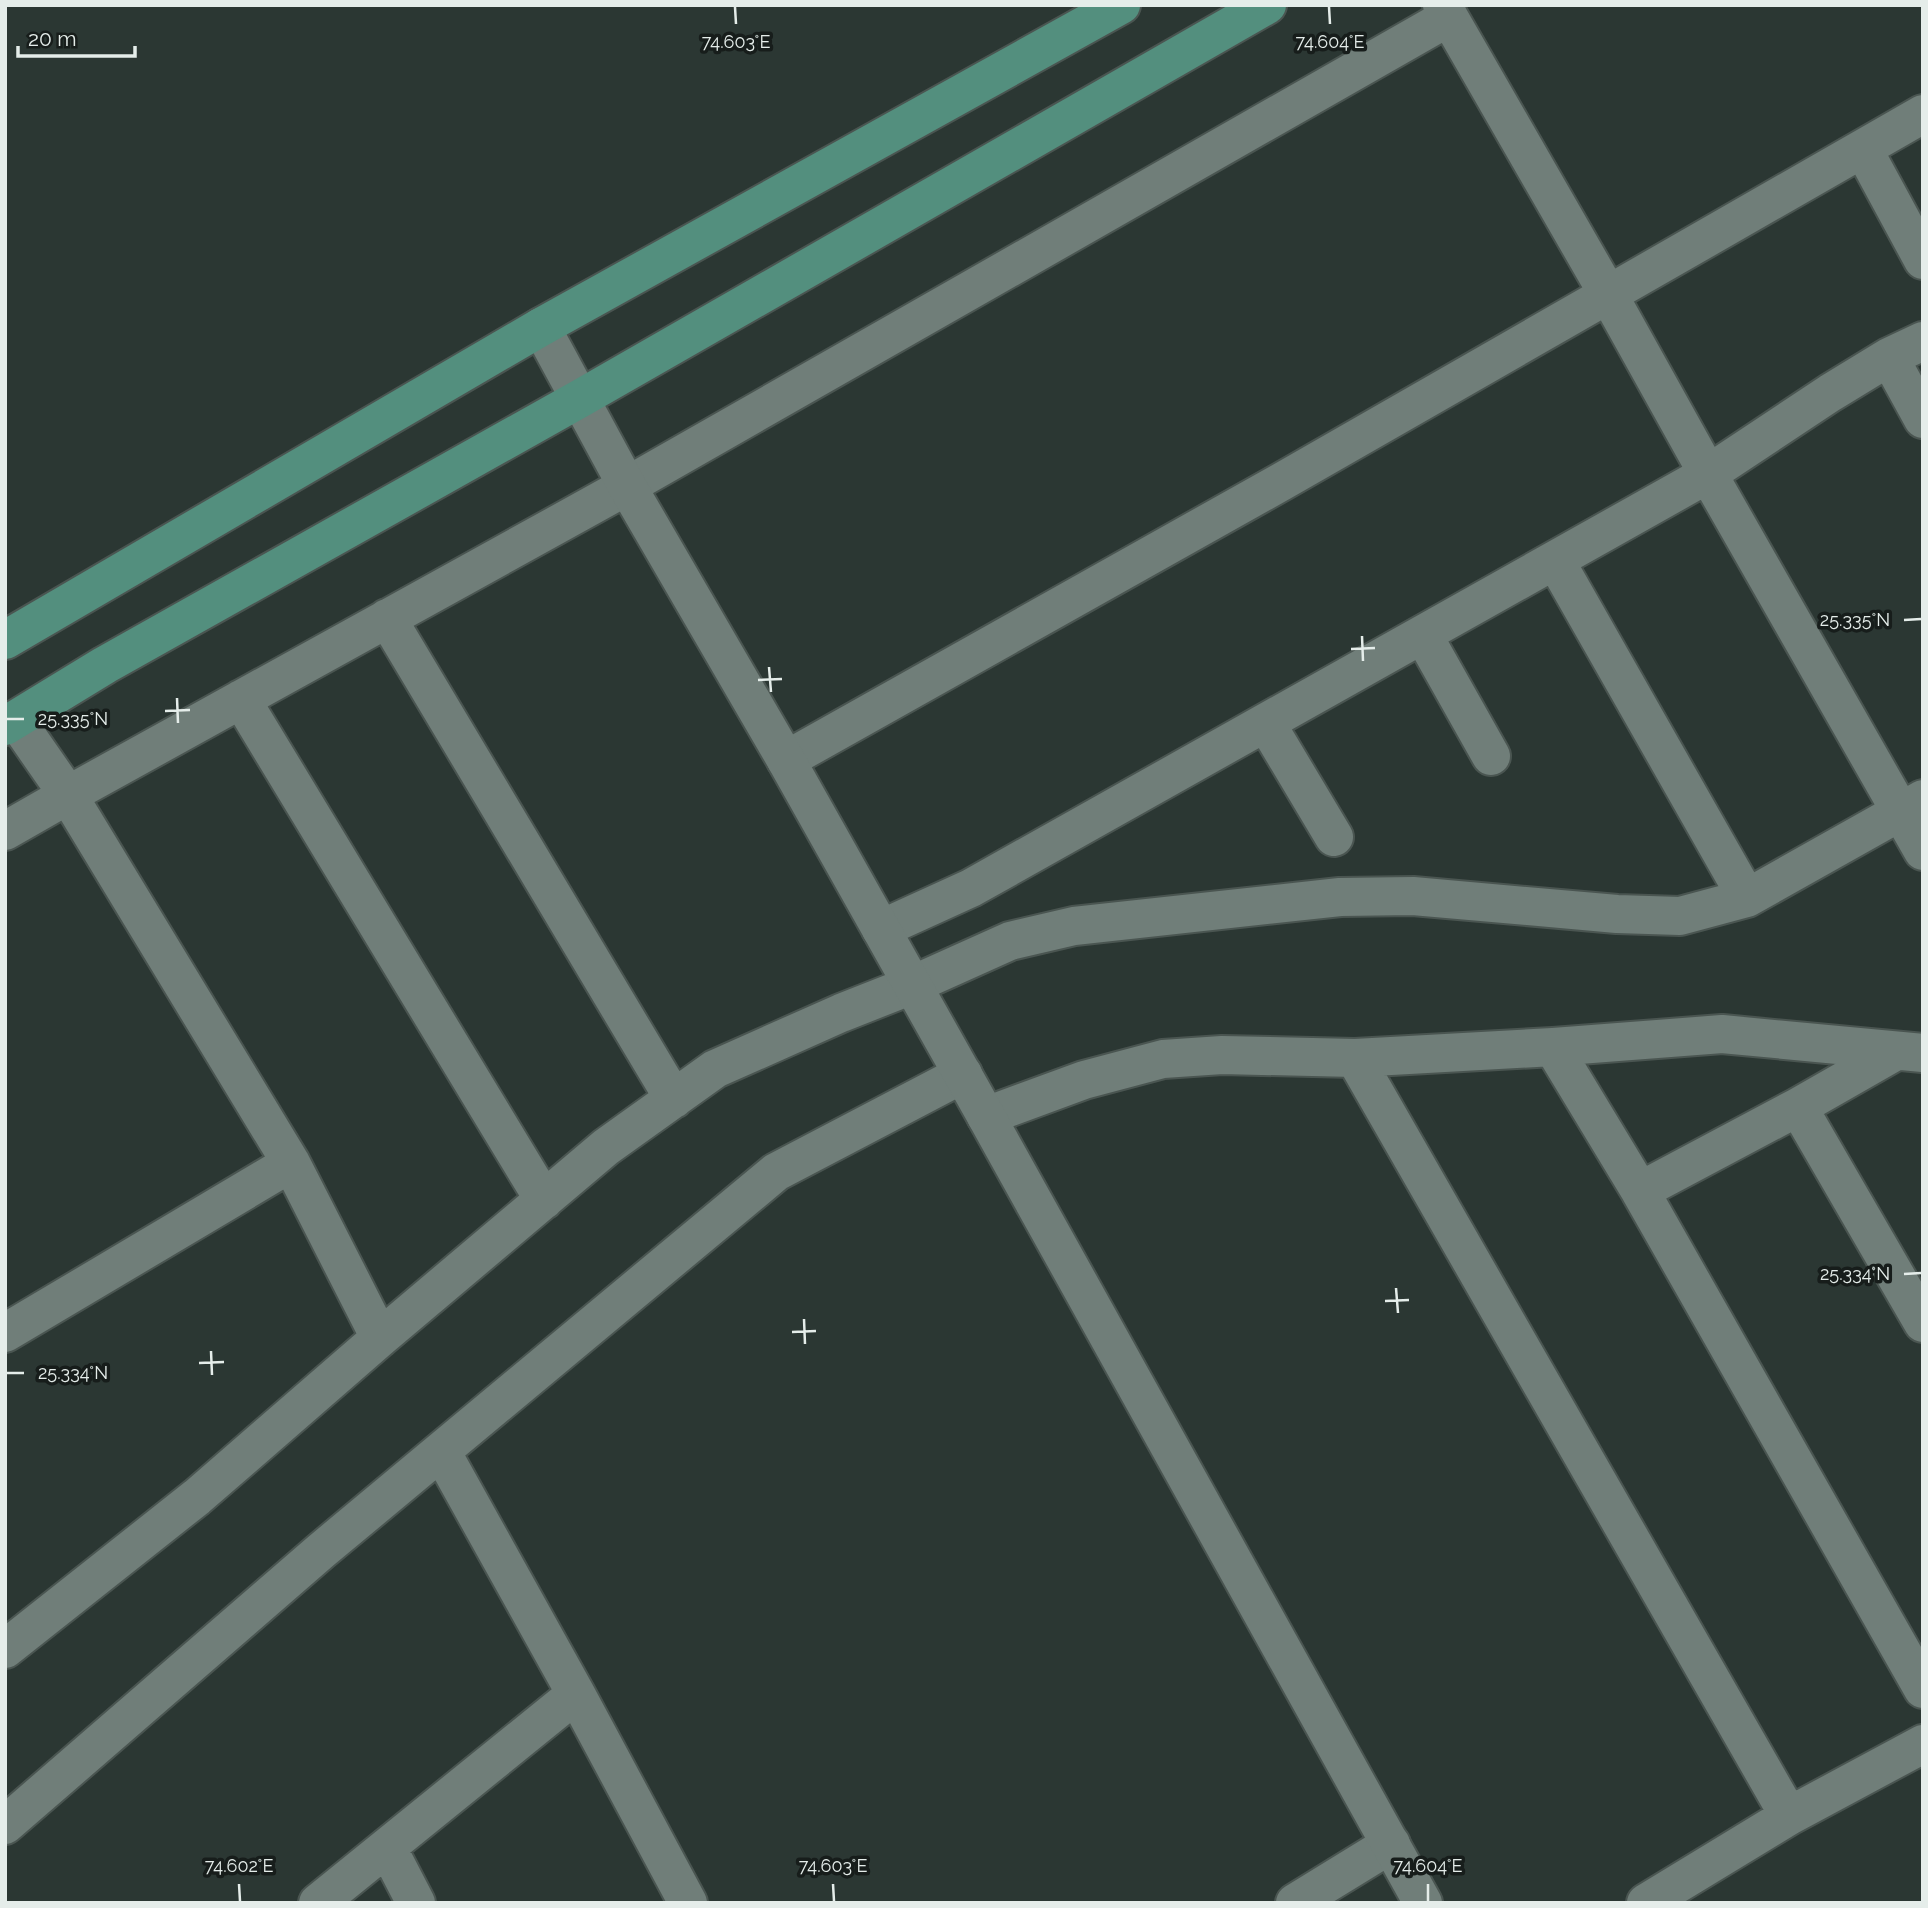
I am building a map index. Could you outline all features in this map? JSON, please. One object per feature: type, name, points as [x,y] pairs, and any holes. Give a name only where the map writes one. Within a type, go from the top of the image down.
[{"type":"main road","points":[[5,640],[541,327],[1121,5]]},
{"type":"main road","points":[[10,723],[105,665],[581,398],[1267,5]]},
{"type":"street","points":[[5,831],[627,486],[1446,11],[1708,474],[1912,805],[1923,851]]},
{"type":"street","points":[[786,760],[1281,482],[1923,114]]},
{"type":"street","points":[[1863,149],[1923,260]]},
{"type":"street","points":[[541,327],[627,486],[786,760],[986,1116],[1423,1903]]},
{"type":"street","points":[[881,929],[971,888],[1423,635],[1708,474],[1830,393],[1889,357],[1923,341]]},
{"type":"street","points":[[1889,357],[1923,419]]},
{"type":"street","points":[[1555,560],[1747,898]]},
{"type":"street","points":[[387,618],[674,1098]]},
{"type":"street","points":[[1423,635],[1491,756]]},
{"type":"street","points":[[241,699],[544,1199]]},
{"type":"street","points":[[10,723],[68,795],[291,1163],[380,1338]]},
{"type":"street","points":[[1266,723],[1334,837]]},
{"type":"street","points":[[5,1649],[197,1497],[606,1147],[715,1069],[841,1013],[1010,941],[1074,926],[1340,897],[1413,896],[1617,914],[1680,916],[1747,898],[1912,805]]},
{"type":"street","points":[[986,1116],[1084,1080],[1163,1059],[1223,1055],[1354,1058],[1722,1034],[1909,1052]]},
{"type":"street","points":[[1553,1047],[1640,1191],[1923,1689]]},
{"type":"street","points":[[1640,1191],[1909,1052]]},
{"type":"street","points":[[1354,1058],[1789,1816]]},
{"type":"street","points":[[5,1825],[311,1560],[776,1172],[962,1074]]},
{"type":"street","points":[[1798,1107],[1923,1324]]},
{"type":"street","points":[[5,1333],[291,1163]]},
{"type":"street","points":[[441,1451],[576,1693],[688,1903]]},
{"type":"street","points":[[318,1903],[576,1693]]},
{"type":"street","points":[[1646,1903],[1789,1816],[1923,1744]]},
{"type":"street","points":[[1295,1903],[1391,1844]]},
{"type":"street","points":[[387,1847],[416,1903]]}]
